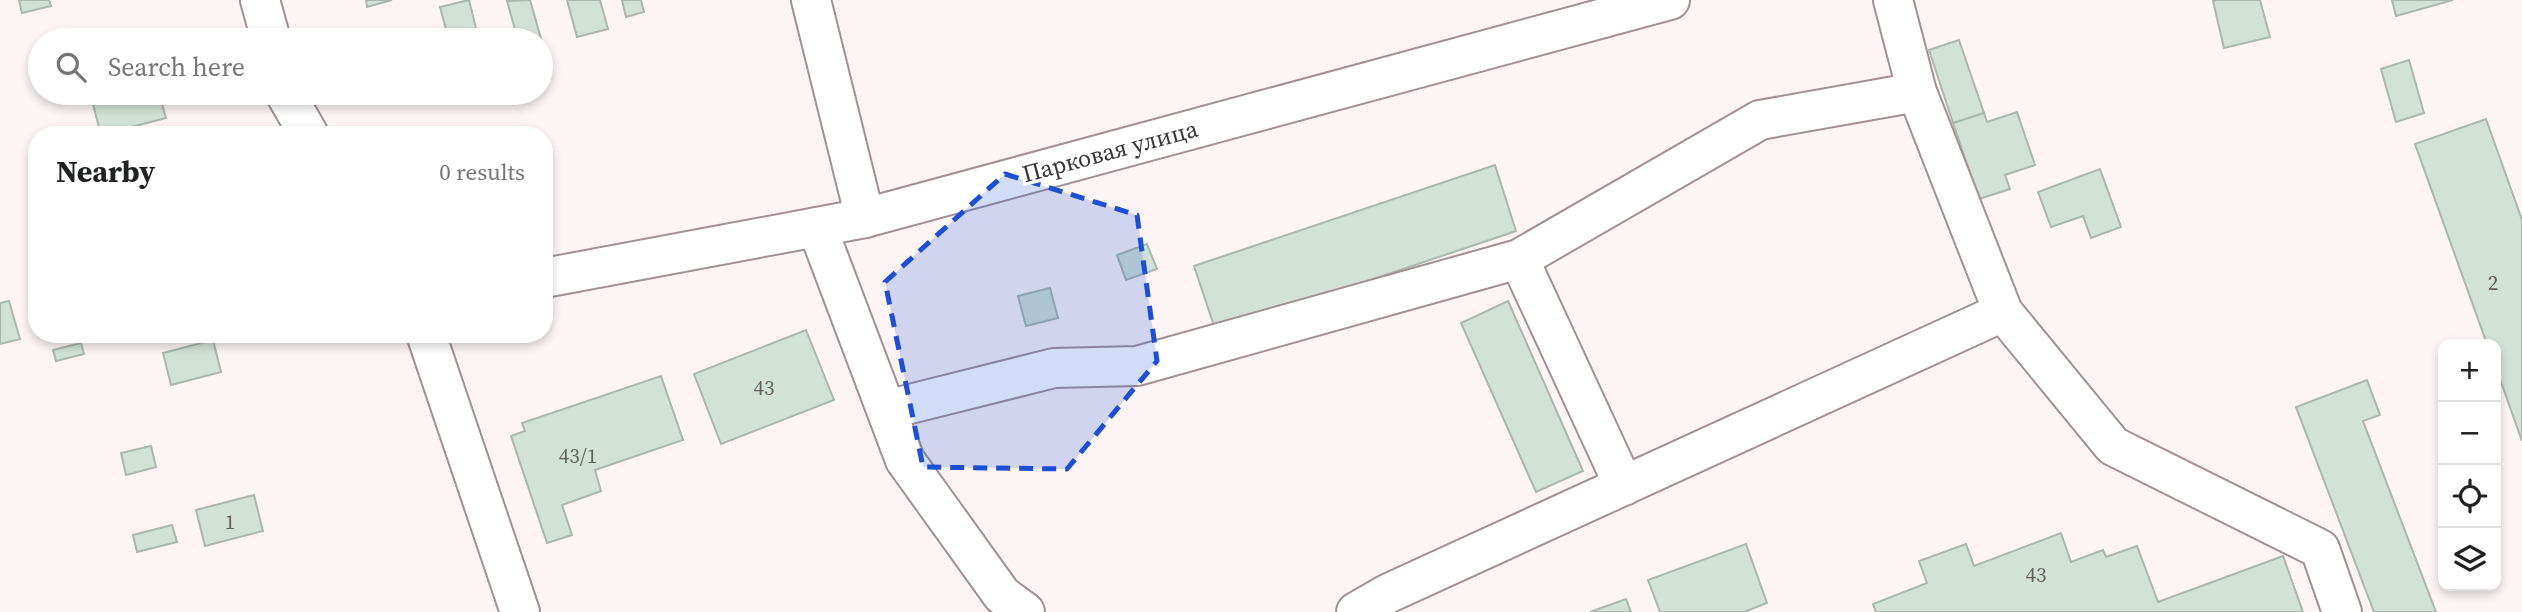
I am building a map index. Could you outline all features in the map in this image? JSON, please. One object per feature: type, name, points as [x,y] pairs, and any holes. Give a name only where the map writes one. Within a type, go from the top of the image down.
[{"type":"main road","points":[[260,0],[268,28]]},
{"type":"main road","points":[[811,0],[865,218]]},
{"type":"main road","name":"Парковая улица","points":[[553,276],[865,218],[1670,0]]},
{"type":"main road","points":[[1893,0],[1917,92],[2003,312],[2113,446],[2320,549],[2342,612]]},
{"type":"main road","points":[[886,410],[1054,368],[1137,366],[1519,259],[1760,120],[1917,92]]},
{"type":"main road","points":[[292,105],[304,126]]},
{"type":"main road","points":[[817,227],[905,460],[1002,595],[1025,612]]},
{"type":"main road","points":[[1519,259],[1624,486]]},
{"type":"main road","points":[[1356,612],[1389,593],[2003,312]]},
{"type":"main road","points":[[429,343],[520,612]]},
{"type":"highlighted area","points":[[1005,174],[1137,215],[1157,361],[1067,469],[923,467],[885,282]]},
{"type":"building","points":[[19,0],[49,0],[51,6],[22,13]]},
{"type":"building","points":[[366,0],[392,0],[367,7]]},
{"type":"building","points":[[469,0],[476,28],[446,28],[440,7]]},
{"type":"building","points":[[530,0],[538,28],[515,28],[507,1]]},
{"type":"building","points":[[567,0],[600,0],[608,29],[577,37]]},
{"type":"building","points":[[622,0],[641,0],[644,12],[626,17]]},
{"type":"building","points":[[2260,0],[2270,37],[2224,48],[2213,1]]},
{"type":"building","points":[[2392,0],[2453,0],[2396,16]]},
{"type":"building","points":[[1959,40],[1984,113],[1953,123],[1929,50]]},
{"type":"building","points":[[2409,60],[2424,113],[2396,122],[2381,69]]},
{"type":"building","points":[[93,105],[162,105],[166,118],[135,126],[99,126]]},
{"type":"building","points":[[2017,112],[2035,165],[2005,175],[2010,189],[1979,199],[1953,123],[1984,113],[1987,122]]},
{"type":"building","points":[[2486,119],[2522,220],[2522,441],[2501,382],[2501,339],[2485,339],[2415,144]]},
{"type":"building","points":[[1495,165],[1516,231],[1216,332],[1194,266]]},
{"type":"building","points":[[2100,169],[2121,227],[2091,238],[2083,216],[2051,227],[2038,192]]},
{"type":"building","points":[[1147,244],[1157,269],[1126,280],[1117,255]]},
{"type":"building","points":[[1050,288],[1058,318],[1026,326],[1018,296]]},
{"type":"building","points":[[9,301],[20,339],[0,344],[0,303]]},
{"type":"building","points":[[1508,301],[1583,471],[1536,492],[1461,323]]},
{"type":"building","points":[[806,330],[834,400],[721,444],[694,374]]},
{"type":"building","points":[[81,343],[84,354],[56,361],[53,350]]},
{"type":"building","points":[[201,343],[214,343],[221,372],[171,385],[163,353]]},
{"type":"building","points":[[661,376],[683,440],[595,470],[601,491],[562,505],[572,535],[547,543],[511,436],[525,431],[522,423]]},
{"type":"building","points":[[2367,380],[2380,415],[2363,421],[2436,612],[2374,612],[2296,407]]},
{"type":"building","points":[[151,446],[156,467],[126,475],[121,453]]},
{"type":"building","points":[[254,495],[263,531],[205,546],[196,510]]},
{"type":"building","points":[[172,525],[177,542],[137,552],[133,535]]},
{"type":"building","points":[[2061,533],[2071,562],[2103,550],[2106,557],[2137,546],[2158,602],[2283,556],[2303,612],[1876,612],[1873,604],[1927,583],[1919,561],[1966,544],[1974,566]]},
{"type":"building","points":[[1746,544],[1767,603],[1744,612],[1660,612],[1648,580]]},
{"type":"building","points":[[1626,599],[1631,612],[1590,612]]}]
